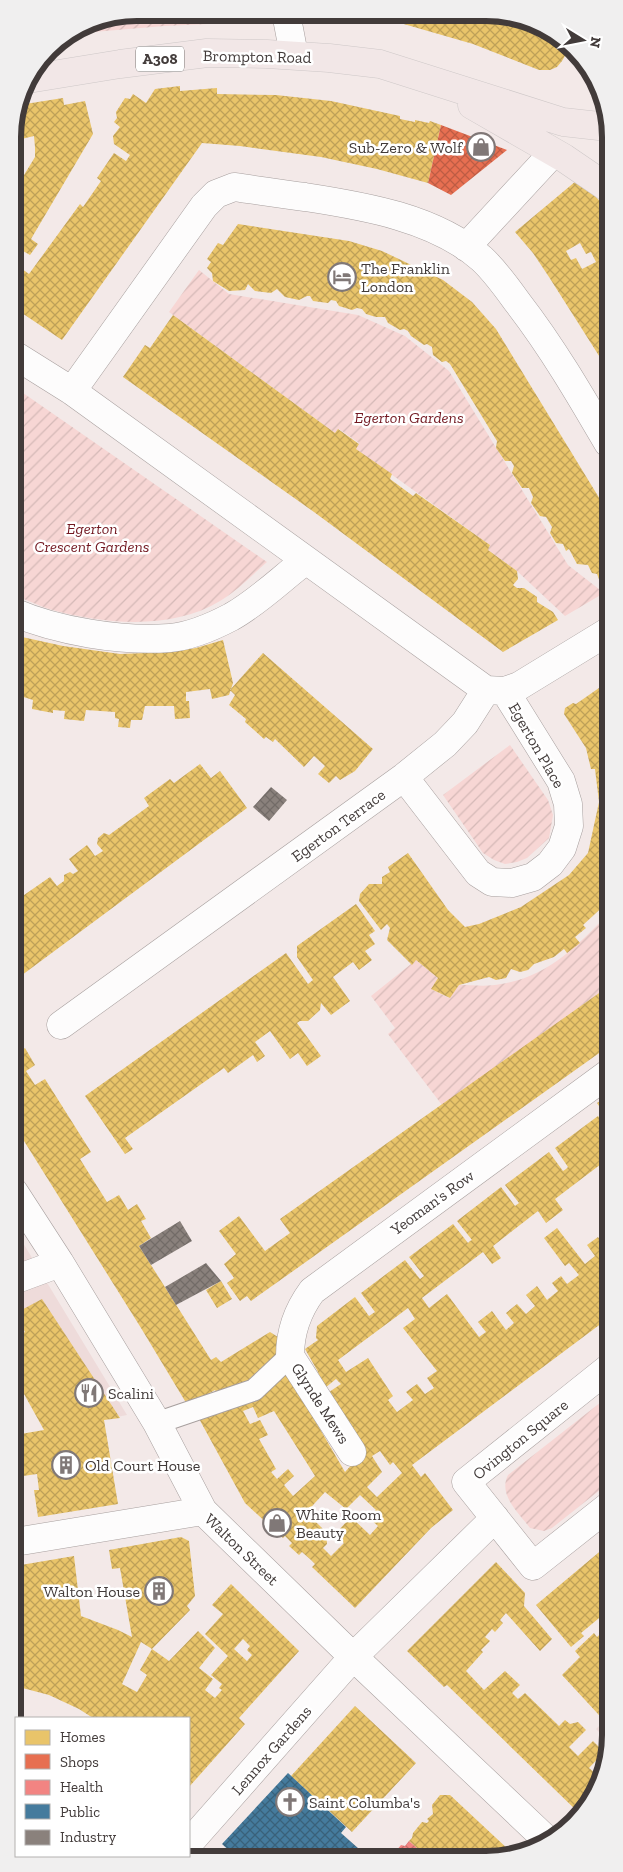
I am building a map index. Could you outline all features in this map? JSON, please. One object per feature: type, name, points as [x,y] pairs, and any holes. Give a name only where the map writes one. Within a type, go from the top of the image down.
[{"type":"main road","name":"Brompton Road","points":[[38,77],[120,64],[207,53],[294,55],[380,64],[563,122],[601,126]]},
{"type":"main road","name":"Brompton Road","points":[[425,77],[584,170],[602,184]]},
{"type":"street","points":[[287,21],[294,55]]},
{"type":"street","points":[[466,247],[553,152]]},
{"type":"street","points":[[72,391],[204,206],[216,194],[234,187],[355,205],[402,217],[433,228],[466,247],[482,259],[503,283],[542,334],[602,433]]},
{"type":"street","points":[[21,359],[72,391],[306,560],[496,690],[519,686],[602,635]]},
{"type":"street","points":[[21,615],[61,628],[99,635],[171,638],[202,631],[230,618],[254,603],[306,560]]},
{"type":"street","name":"Egerton Terrace","points":[[60,1026],[404,777],[445,744],[496,690]]},
{"type":"street","name":"Egerton Place","points":[[404,777],[478,873],[492,882],[512,883],[533,877],[550,864],[562,848],[569,826],[568,804],[561,781],[496,690]]},
{"type":"street","name":"Yeoman's Row","points":[[290,1356],[290,1343],[301,1306],[312,1291],[602,1077]]},
{"type":"street","name":"Walton Street","points":[[21,1203],[60,1263],[157,1423],[203,1511],[353,1657],[542,1836]]},
{"type":"street","points":[[21,1277],[60,1263]]},
{"type":"street","name":"Glynde Mews","points":[[157,1423],[254,1390],[290,1356],[352,1452]]},
{"type":"street","name":"Ovington Square","points":[[602,1373],[466,1482],[533,1566],[602,1511]]},
{"type":"street","points":[[21,1541],[203,1511]]},
{"type":"street","points":[[353,1657],[495,1518]]},
{"type":"street","name":"Lennox Gardens","points":[[190,1842],[353,1657]]},
{"type":"shaded area","points":[[21,1240],[127,1415],[66,1427],[21,1348]]},
{"type":"shaded area","points":[[602,1723],[602,1735],[596,1729]]},
{"type":"green space","points":[[256,21],[252,22],[164,26],[88,32],[100,27],[122,22]]},
{"type":"green space","name":"Egerton Gardens","points":[[199,270],[229,294],[358,315],[405,336],[449,371],[568,565],[602,591],[602,594],[565,616],[517,571],[488,550],[490,545],[356,449],[359,443],[339,429],[335,433],[169,312]]},
{"type":"green space","name":"Egerton Crescent Gardens","points":[[21,392],[267,562],[220,601],[201,611],[180,617],[158,621],[113,621],[49,609],[21,598]]},
{"type":"green space","points":[[510,745],[548,800],[553,815],[549,838],[527,858],[505,864],[483,853],[443,795]]},
{"type":"green space","points":[[602,920],[602,991],[442,1105],[388,1034],[395,1028],[371,996],[416,960],[438,978],[431,989],[449,998],[459,985],[491,985],[518,980],[548,967],[586,937]]},
{"type":"green space","points":[[602,1401],[602,1488],[552,1528],[544,1531],[530,1528],[507,1496],[506,1482],[508,1475]]},
{"type":"building: Homes","points":[[393,21],[486,21],[508,23],[523,27],[537,33],[558,47],[559,65],[550,70],[539,70],[473,44]]},
{"type":"building: Homes","points":[[180,86],[180,91],[217,88],[217,94],[276,95],[331,101],[400,116],[400,119],[429,123],[430,121],[441,125],[428,183],[377,169],[321,157],[202,143],[62,340],[21,312],[21,268],[29,274],[80,204],[83,207],[101,181],[97,178],[114,153],[126,161],[130,155],[114,144],[113,136],[120,127],[114,122],[117,118],[116,112],[125,98],[130,99],[133,94],[146,103],[155,89]]},
{"type":"building: Homes","points":[[63,98],[64,105],[85,101],[93,134],[31,239],[38,244],[30,255],[23,251],[21,254],[21,180],[35,157],[34,136],[21,139],[26,104]]},
{"type":"building: Homes","points":[[576,181],[582,182],[602,204],[602,298],[600,299],[602,303],[602,361],[549,277],[533,253],[515,232]],"holes":[[[580,243],[586,254],[591,252],[596,262],[582,269],[576,258],[571,260],[566,251]]]},
{"type":"building: Homes","points":[[238,224],[349,241],[382,251],[443,280],[472,302],[496,329],[602,503],[602,582],[600,582],[597,574],[592,573],[588,565],[577,564],[569,549],[566,551],[563,544],[556,543],[550,533],[552,527],[546,517],[540,516],[531,503],[533,497],[529,488],[522,488],[512,473],[514,466],[511,461],[505,461],[496,448],[497,441],[450,364],[446,361],[442,362],[433,355],[432,347],[427,344],[424,345],[411,336],[408,331],[400,330],[388,323],[385,317],[366,314],[362,309],[352,310],[339,306],[336,301],[331,300],[328,303],[313,301],[310,296],[299,300],[285,297],[277,289],[271,293],[255,291],[248,284],[245,290],[229,291],[213,281],[212,273],[207,268],[211,262],[207,259],[218,243],[223,245]]},
{"type":"building: Homes","points":[[173,315],[335,433],[338,429],[359,444],[356,449],[392,474],[390,479],[413,496],[416,493],[490,545],[488,550],[517,571],[518,579],[513,585],[517,588],[524,588],[537,597],[537,602],[553,612],[558,620],[503,652],[314,512],[123,377],[145,345],[150,348]]},
{"type":"building: Homes","points":[[21,637],[63,646],[120,654],[170,652],[196,648],[223,640],[233,683],[229,695],[212,699],[210,689],[186,692],[186,701],[189,701],[190,718],[175,719],[174,706],[145,706],[142,720],[131,720],[130,728],[118,727],[119,719],[115,718],[115,712],[86,710],[84,721],[64,719],[65,711],[53,710],[53,713],[32,709],[33,700],[21,696]]},
{"type":"building: Homes","points":[[263,653],[373,749],[355,771],[340,780],[336,776],[329,783],[318,774],[325,766],[314,756],[304,767],[275,739],[273,742],[266,737],[264,739],[245,722],[246,719],[229,705],[235,695],[230,690]]},
{"type":"building: Homes","points":[[602,686],[602,907],[583,925],[586,928],[575,937],[580,943],[567,953],[564,949],[554,957],[534,964],[528,970],[520,972],[511,969],[506,978],[496,980],[489,977],[459,985],[450,998],[431,989],[438,978],[416,960],[412,965],[387,940],[390,928],[387,924],[381,930],[359,901],[360,894],[369,884],[382,884],[382,877],[390,872],[388,867],[408,853],[448,910],[465,927],[479,924],[521,907],[569,875],[588,853],[599,802],[595,769],[591,769],[586,748],[564,714],[565,708],[573,703],[576,704]]},
{"type":"building: Homes","points":[[200,764],[211,778],[220,771],[247,808],[21,976],[21,897],[50,877],[57,886],[64,881],[64,875],[70,872],[73,874],[78,871],[69,859],[87,845],[95,856],[103,851],[97,844],[98,838],[104,833],[109,835],[149,806],[144,798],[170,779],[174,783]]},
{"type":"building: Homes","points":[[356,904],[375,931],[369,935],[375,944],[365,951],[372,960],[359,970],[353,962],[333,977],[350,1001],[331,1015],[321,1003],[320,1010],[308,1021],[297,1023],[321,1056],[307,1066],[298,1053],[290,1059],[270,1031],[255,1042],[265,1056],[257,1062],[253,1055],[228,1073],[224,1068],[125,1138],[133,1149],[125,1154],[85,1096],[286,953],[308,984],[313,980],[297,957],[297,946]]},
{"type":"building: Homes","points":[[602,991],[602,1051],[251,1301],[247,1296],[240,1301],[227,1283],[234,1278],[224,1264],[236,1254],[219,1231],[239,1216],[265,1251],[290,1233],[280,1219]]},
{"type":"building: Homes","points":[[25,1048],[35,1065],[26,1071],[35,1085],[45,1079],[91,1152],[80,1159],[107,1202],[119,1195],[128,1210],[137,1204],[146,1219],[141,1221],[151,1238],[139,1246],[211,1360],[216,1357],[221,1362],[270,1332],[281,1339],[277,1358],[262,1367],[266,1373],[219,1396],[215,1390],[188,1406],[21,1136],[21,1051]]},
{"type":"building: Homes","points":[[602,1100],[602,1110],[597,1103]]},
{"type":"building: Homes","points":[[598,1116],[602,1121],[602,1163],[555,1199],[563,1210],[546,1223],[538,1211],[493,1246],[501,1258],[492,1264],[483,1252],[422,1298],[429,1308],[447,1294],[479,1337],[486,1332],[478,1322],[492,1311],[506,1330],[514,1323],[506,1313],[517,1304],[526,1314],[535,1306],[526,1295],[537,1286],[547,1300],[558,1291],[552,1283],[561,1276],[567,1284],[579,1275],[569,1263],[565,1266],[544,1238],[557,1228],[585,1264],[595,1256],[587,1245],[598,1237],[602,1242],[602,1323],[412,1465],[421,1477],[425,1473],[453,1510],[431,1528],[355,1608],[312,1567],[315,1564],[311,1560],[302,1552],[299,1555],[289,1546],[292,1543],[285,1536],[283,1538],[245,1503],[197,1415],[285,1369],[345,1472],[366,1449],[326,1394],[341,1384],[336,1379],[325,1388],[305,1349],[318,1340],[316,1338],[317,1326],[355,1297],[369,1316],[375,1312],[361,1293],[405,1260],[420,1279],[424,1276],[409,1257],[453,1224],[468,1243],[472,1240],[457,1221],[501,1187],[515,1206],[519,1203],[505,1185],[549,1152],[563,1171],[568,1167],[555,1148]],"holes":[[[408,1308],[415,1319],[403,1328],[437,1371],[427,1378],[434,1388],[425,1394],[417,1384],[406,1392],[413,1400],[397,1412],[388,1400],[393,1396],[368,1358],[346,1372],[338,1360]],[[253,1407],[258,1418],[274,1411],[315,1476],[293,1496],[284,1485],[294,1476],[288,1469],[277,1479],[271,1472],[276,1469],[259,1439],[268,1435],[260,1420],[250,1424],[243,1411]],[[380,1451],[390,1465],[393,1462],[402,1473],[377,1497],[367,1487],[382,1472],[372,1456]],[[325,1492],[346,1509],[360,1495],[376,1510],[369,1518],[378,1526],[370,1535],[351,1517],[335,1534],[344,1543],[331,1556],[323,1548],[327,1544],[326,1532],[311,1517],[303,1516]]]},
{"type":"building: Homes","points":[[221,1281],[232,1299],[217,1308],[206,1290]]},
{"type":"building: Homes","points":[[42,1299],[120,1418],[104,1420],[118,1504],[38,1517],[34,1490],[39,1490],[37,1474],[23,1476],[21,1434],[44,1430],[21,1389],[21,1334],[25,1332],[21,1325],[21,1310]]},
{"type":"building: Homes","points":[[181,1537],[189,1541],[195,1596],[187,1606],[190,1610],[152,1649],[169,1661],[198,1631],[215,1648],[199,1668],[213,1679],[205,1690],[215,1698],[222,1690],[219,1688],[222,1684],[211,1675],[228,1656],[205,1634],[223,1614],[212,1605],[231,1584],[299,1651],[239,1718],[245,1724],[190,1786],[190,1717],[91,1717],[49,1695],[21,1688],[21,1565],[74,1556],[81,1616],[132,1637],[120,1568],[112,1569],[109,1550]],"holes":[[[243,1639],[250,1646],[247,1650],[252,1655],[247,1661],[234,1649]],[[141,1642],[152,1649],[140,1670],[147,1675],[137,1692],[122,1684]]]},
{"type":"building: Homes","points":[[602,1550],[602,1616],[581,1633],[584,1636],[571,1647],[536,1605]]},
{"type":"building: Homes","points":[[496,1562],[525,1593],[524,1606],[552,1639],[540,1651],[506,1613],[500,1620],[503,1623],[495,1632],[492,1629],[485,1637],[490,1641],[466,1671],[484,1690],[505,1671],[520,1685],[512,1693],[518,1699],[525,1693],[559,1726],[565,1720],[570,1724],[578,1722],[586,1730],[569,1747],[578,1756],[593,1741],[601,1749],[600,1757],[589,1768],[595,1773],[593,1779],[575,1809],[447,1685],[444,1687],[407,1651]]},
{"type":"building: Homes","points":[[602,1632],[602,1718],[562,1675],[580,1657],[575,1651],[594,1633],[597,1637]]},
{"type":"building: Homes","points":[[355,1706],[416,1763],[352,1832],[291,1776]]},
{"type":"building: Homes","points":[[440,1795],[450,1795],[508,1849],[420,1851],[409,1841],[422,1822],[427,1823],[429,1821],[427,1819],[433,1814],[432,1805]]},
{"type":"building: Shops","points":[[441,125],[507,150],[451,195],[428,183]]},
{"type":"building: Health","points":[[409,1841],[420,1851],[396,1851],[401,1845],[405,1846]]},
{"type":"building: Public","name":"Saint Columba's","points":[[288,1773],[346,1827],[341,1833],[361,1851],[230,1851],[222,1844]]},
{"type":"building: Industry","points":[[271,787],[287,800],[269,821],[253,807]]},
{"type":"building: Industry","points":[[180,1221],[192,1241],[151,1265],[139,1246]]},
{"type":"building: Industry","points":[[206,1263],[221,1281],[176,1305],[165,1287]]},
{"type":"place","name":"Sub-Zero & Wolf","points":[[481,147]]},
{"type":"place","name":"The Franklin London","points":[[342,277]]},
{"type":"place","name":"Scalini","points":[[89,1393]]},
{"type":"place","name":"Old Court House","points":[[66,1465]]},
{"type":"place","name":"White Room Beauty","points":[[277,1523]]},
{"type":"place","name":"Walton House","points":[[159,1591]]},
{"type":"place","name":"Saint Columba's","points":[[290,1802]]}]
